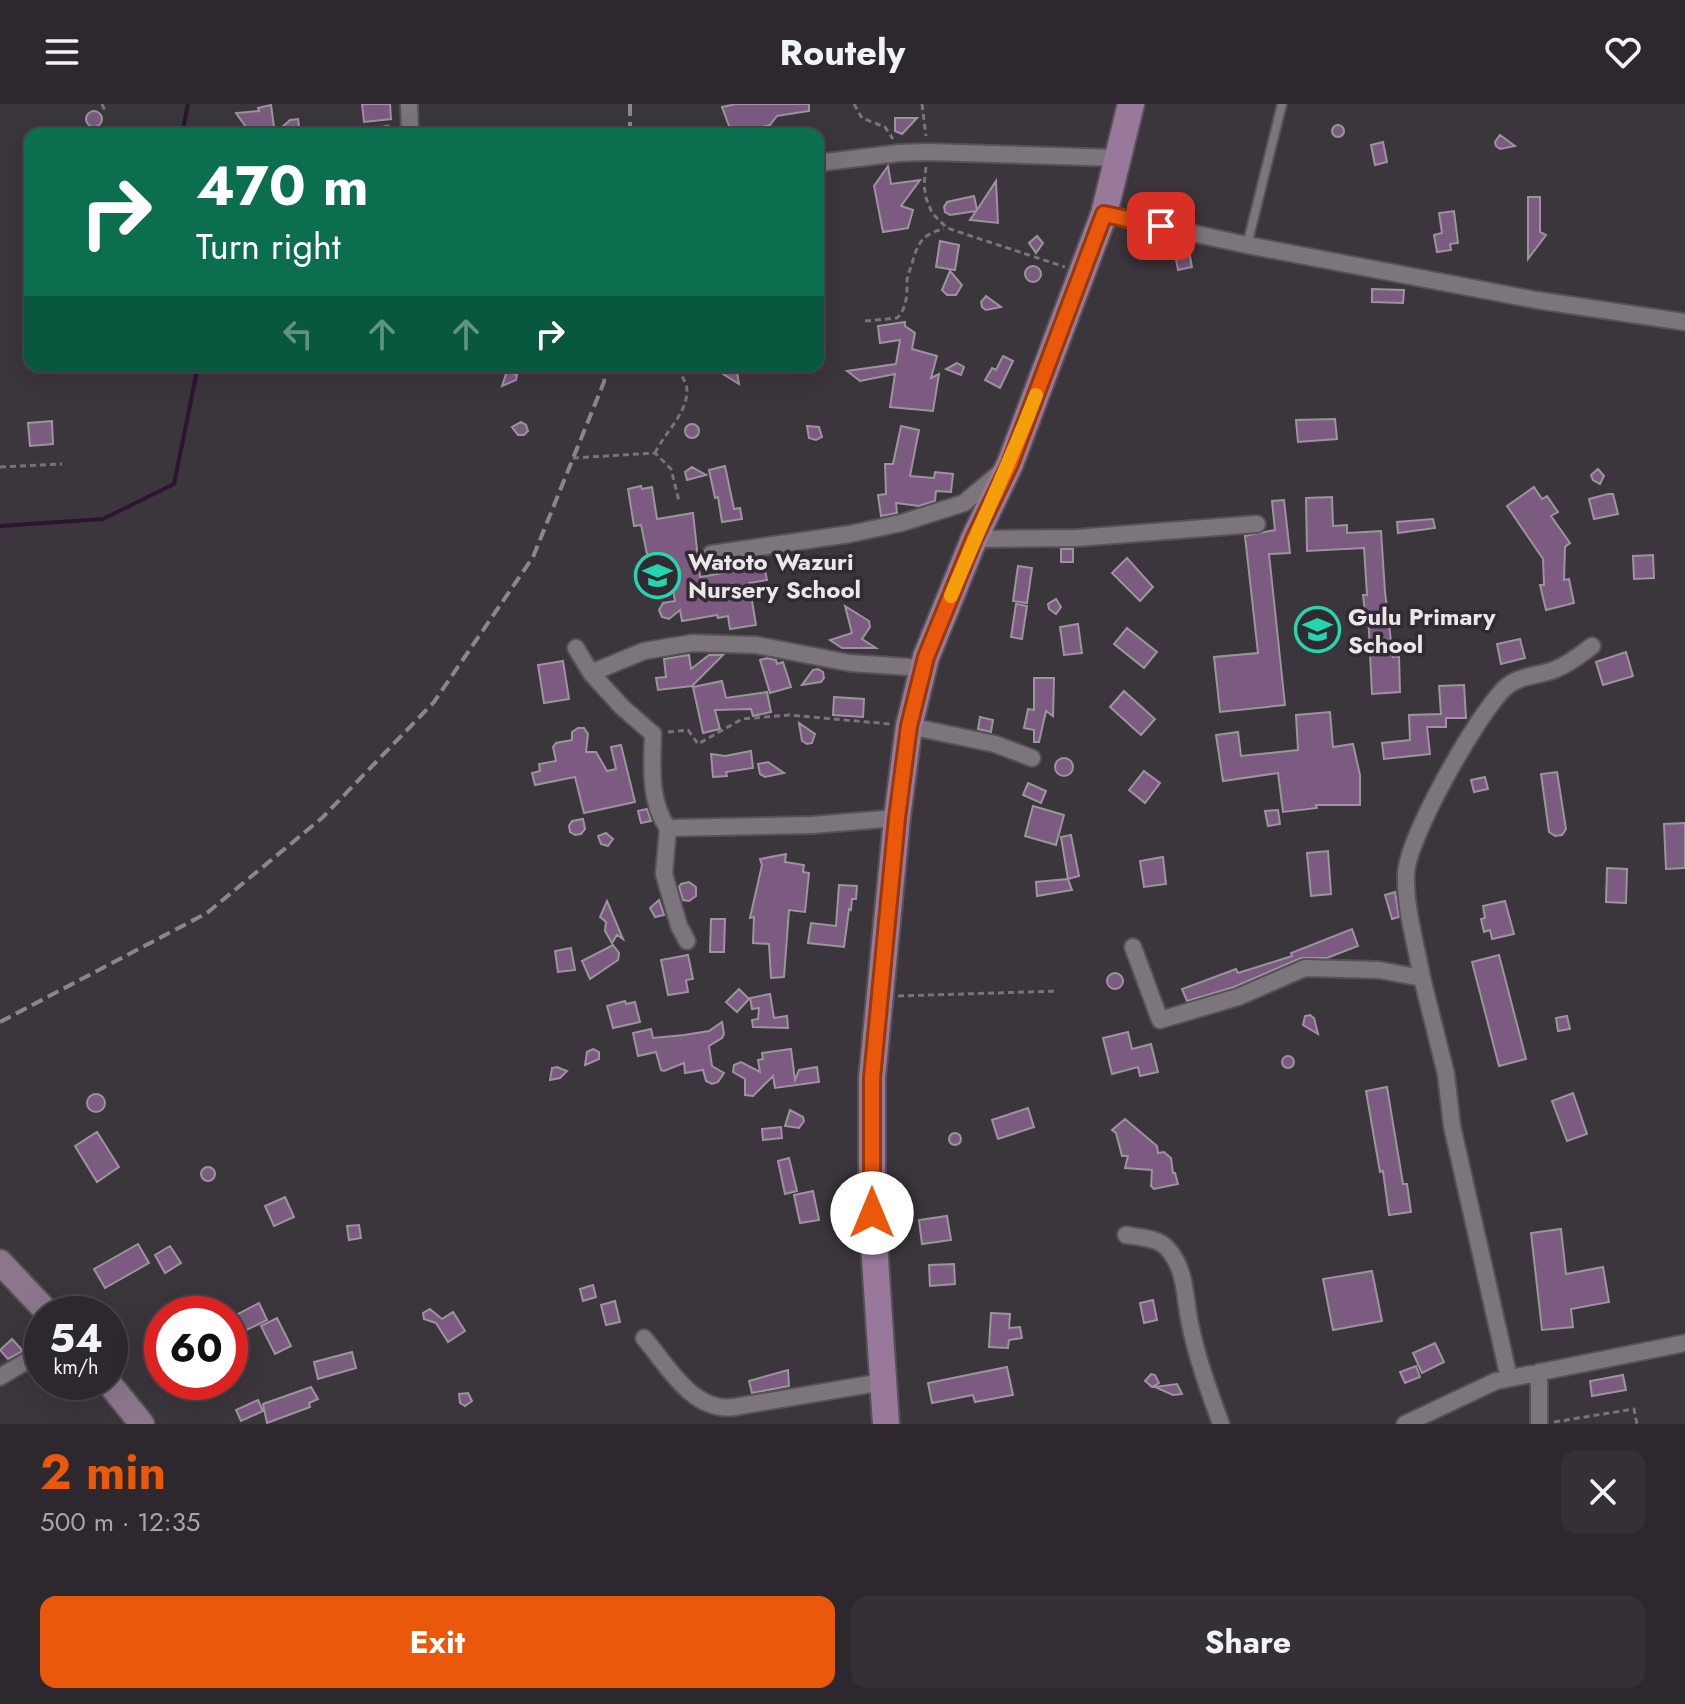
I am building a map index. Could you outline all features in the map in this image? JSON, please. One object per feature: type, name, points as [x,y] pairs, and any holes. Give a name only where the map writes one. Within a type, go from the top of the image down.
[{"type":"main road","points":[[886,1424],[872,1213],[872,1078],[909,726],[924,668],[974,539],[1010,464],[1104,214],[1131,104]]},
{"type":"main road","points":[[0,1262],[32,1296]]},
{"type":"main road","points":[[123,1400],[142,1424]]},
{"type":"street","points":[[409,104],[410,128]]},
{"type":"street","points":[[824,162],[928,152],[1118,158]]},
{"type":"street","points":[[1104,214],[1247,245],[1536,300],[1685,322]]},
{"type":"street","points":[[711,554],[850,534],[901,523],[964,503],[1010,464]]},
{"type":"street","points":[[974,539],[1076,538],[1257,524]]},
{"type":"street","points":[[591,673],[644,651],[692,643],[756,645],[850,663],[924,668]]},
{"type":"street","points":[[1509,1378],[1452,1126],[1446,1074],[1422,978],[1407,902],[1407,862],[1450,769],[1480,718],[1505,688],[1514,681],[1557,669],[1592,646]]},
{"type":"street","points":[[576,648],[591,673],[622,707],[653,734],[653,784],[658,815],[668,828],[664,874],[679,926],[687,941]]},
{"type":"street","points":[[909,726],[995,744],[1032,758]]},
{"type":"street","points":[[668,828],[812,825],[897,818]]},
{"type":"street","points":[[1133,947],[1160,1020],[1238,997],[1305,968],[1379,970],[1422,978]]},
{"type":"street","points":[[1126,1235],[1155,1240],[1166,1246],[1181,1270],[1204,1378],[1221,1424]]},
{"type":"street","points":[[644,1338],[690,1392],[717,1408],[883,1382]]},
{"type":"street","points":[[1405,1424],[1470,1391],[1509,1378],[1685,1343]]},
{"type":"street","points":[[0,1377],[24,1363]]},
{"type":"street","points":[[1539,1372],[1540,1424]]},
{"type":"lane","points":[[1247,245],[1282,104]]},
{"type":"path","points":[[102,104],[105,111]]},
{"type":"path","points":[[854,104],[862,118],[885,127],[899,153]]},
{"type":"path","points":[[922,104],[928,152],[924,183],[932,213],[947,228],[1082,272]]},
{"type":"path","points":[[386,128],[398,120]]},
{"type":"path","points":[[865,321],[900,316],[906,300],[906,279],[916,249],[927,235],[947,228]]},
{"type":"path","points":[[655,453],[684,406],[686,386],[678,372]]},
{"type":"path","points":[[573,458],[655,453],[671,469],[679,501]]},
{"type":"path","points":[[0,467],[62,464]]},
{"type":"path","points":[[653,734],[688,730],[698,744],[742,719],[789,715],[827,716],[909,726]]},
{"type":"path","points":[[879,997],[1058,991]]},
{"type":"path","points":[[1540,1424],[1634,1409],[1637,1424]]},
{"type":"building","points":[[362,104],[390,104],[391,119],[364,122]]},
{"type":"building","points":[[736,104],[809,104],[809,111],[777,116],[770,125],[759,128],[730,128],[722,107]]},
{"type":"building","points":[[271,105],[274,128],[247,128],[236,113],[259,111],[258,108]]},
{"type":"building","points":[[91,111],[97,111],[102,119],[100,125],[91,127],[86,122],[86,116]]},
{"type":"building","points":[[895,118],[917,118],[902,134],[895,131]]},
{"type":"building","points":[[298,119],[298,128],[281,128],[290,120]]},
{"type":"building","points":[[1333,126],[1343,126],[1343,136],[1333,136]]},
{"type":"building","points":[[1500,135],[1515,146],[1500,149],[1495,142]]},
{"type":"building","points":[[1383,142],[1387,162],[1375,165],[1371,145]]},
{"type":"building","points":[[888,166],[891,184],[920,180],[901,206],[913,210],[908,228],[883,232],[874,186]]},
{"type":"building","points":[[996,181],[998,223],[970,220],[976,211],[950,215],[945,212],[947,202],[974,196],[977,210]]},
{"type":"building","points":[[1528,197],[1540,197],[1540,232],[1546,235],[1528,259]]},
{"type":"building","points":[[1454,211],[1458,243],[1450,244],[1451,250],[1437,252],[1434,235],[1442,233],[1439,213]]},
{"type":"building","points":[[1037,236],[1043,243],[1036,253],[1029,243]]},
{"type":"building","points":[[940,241],[959,245],[955,270],[936,267]]},
{"type":"building","points":[[1189,251],[1192,267],[1178,270],[1175,254]]},
{"type":"building","points":[[1033,266],[1041,274],[1033,282],[1025,274]]},
{"type":"building","points":[[950,271],[962,285],[956,295],[947,295],[942,290]]},
{"type":"building","points":[[1372,289],[1404,290],[1403,303],[1372,302]]},
{"type":"building","points":[[986,296],[1001,307],[986,310],[981,302]]},
{"type":"building","points":[[905,322],[905,326],[915,333],[912,349],[937,356],[931,378],[939,374],[933,411],[890,407],[895,374],[860,381],[847,371],[896,364],[900,340],[880,343],[878,326]]},
{"type":"building","points":[[1003,356],[1013,361],[1000,388],[985,380],[992,368],[996,370]]},
{"type":"building","points":[[957,363],[964,367],[961,375],[946,369]]},
{"type":"building","points":[[511,372],[517,375],[516,380],[502,386],[506,374]]},
{"type":"building","points":[[737,372],[739,384],[723,374]]},
{"type":"building","points":[[1335,419],[1337,439],[1298,442],[1296,420]]},
{"type":"building","points":[[52,421],[53,444],[30,446],[28,423]]},
{"type":"building","points":[[521,422],[528,431],[518,435],[512,427]]},
{"type":"building","points":[[692,424],[699,431],[692,438],[685,431]]},
{"type":"building","points":[[807,426],[819,427],[822,437],[816,440],[809,438]]},
{"type":"building","points":[[901,426],[919,430],[910,476],[934,478],[935,472],[953,474],[951,492],[936,491],[935,501],[919,506],[896,503],[897,513],[881,516],[878,495],[886,494],[885,464],[893,464]]},
{"type":"building","points":[[725,466],[734,509],[740,508],[742,519],[722,522],[709,470]]},
{"type":"building","points":[[692,467],[706,475],[687,480],[685,472]]},
{"type":"building","points":[[1598,469],[1604,476],[1600,484],[1591,475]]},
{"type":"building","points":[[641,486],[642,489],[652,487],[657,519],[693,513],[700,577],[764,566],[767,580],[749,583],[756,625],[730,629],[728,616],[718,618],[717,615],[682,621],[680,610],[669,619],[662,617],[659,610],[663,603],[675,601],[670,575],[652,578],[641,525],[634,526],[628,489]]},
{"type":"building","points":[[1534,487],[1542,499],[1547,496],[1558,512],[1551,516],[1570,543],[1565,547],[1564,580],[1569,579],[1574,603],[1546,610],[1540,585],[1544,585],[1543,559],[1507,506]]},
{"type":"building","points":[[1613,494],[1618,514],[1594,519],[1589,499]]},
{"type":"building","points":[[1332,497],[1333,526],[1347,525],[1347,533],[1381,531],[1385,592],[1393,657],[1399,657],[1400,692],[1372,694],[1368,612],[1365,612],[1363,595],[1367,595],[1364,548],[1307,551],[1306,498]]},
{"type":"building","points":[[1284,500],[1290,553],[1269,554],[1285,705],[1220,712],[1214,657],[1258,653],[1245,536],[1275,530],[1272,501]]},
{"type":"building","points":[[1433,519],[1435,528],[1398,533],[1397,522]]},
{"type":"building","points":[[1061,549],[1073,549],[1073,562],[1061,562]]},
{"type":"building","points":[[1653,555],[1654,578],[1634,579],[1633,556]]},
{"type":"building","points":[[1127,558],[1153,587],[1140,601],[1112,573]]},
{"type":"building","points":[[1018,566],[1032,568],[1027,603],[1013,601]]},
{"type":"building","points":[[1056,599],[1061,607],[1056,614],[1048,604]]},
{"type":"building","points":[[1016,604],[1027,606],[1022,639],[1011,637]]},
{"type":"building","points":[[845,606],[869,621],[870,627],[862,639],[876,648],[842,648],[830,640],[852,633]]},
{"type":"building","points":[[1078,624],[1082,653],[1064,655],[1060,627]]},
{"type":"building","points":[[1127,628],[1157,652],[1144,668],[1114,644]]},
{"type":"building","points":[[1520,639],[1525,658],[1501,664],[1497,644]]},
{"type":"building","points":[[1626,652],[1633,676],[1603,685],[1596,662]]},
{"type":"building","points":[[689,655],[691,669],[709,655],[723,655],[692,686],[658,690],[656,678],[666,677],[664,659]]},
{"type":"building","points":[[760,660],[776,660],[777,664],[783,662],[791,687],[770,693]]},
{"type":"building","points":[[563,661],[569,699],[544,703],[538,665]]},
{"type":"building","points":[[813,670],[823,672],[821,682],[802,685]]},
{"type":"building","points":[[1034,678],[1054,678],[1053,716],[1046,711],[1039,742],[1034,742],[1034,730],[1024,728],[1028,709],[1034,710]]},
{"type":"building","points":[[722,681],[726,698],[767,692],[771,712],[753,716],[751,709],[715,710],[720,729],[703,733],[693,687]]},
{"type":"building","points":[[1464,685],[1466,718],[1446,718],[1446,727],[1427,727],[1430,754],[1384,759],[1382,743],[1410,740],[1409,715],[1441,714],[1439,686]]},
{"type":"building","points":[[1124,691],[1155,719],[1141,735],[1110,707]]},
{"type":"building","points":[[834,697],[864,699],[863,717],[833,715]]},
{"type":"building","points":[[1330,712],[1333,747],[1353,744],[1360,775],[1360,805],[1316,805],[1317,808],[1283,812],[1278,773],[1223,781],[1216,735],[1238,732],[1241,756],[1298,750],[1296,715]]},
{"type":"building","points":[[980,717],[993,720],[991,732],[978,729]]},
{"type":"building","points":[[799,723],[815,734],[812,743],[802,741]]},
{"type":"building","points":[[584,728],[588,734],[586,752],[596,752],[607,771],[616,769],[611,747],[621,745],[635,802],[584,813],[575,777],[535,785],[532,773],[540,771],[539,764],[556,761],[553,747],[556,743],[572,740],[572,732]]},
{"type":"building","points":[[751,751],[753,768],[713,777],[711,754],[725,756]]},
{"type":"building","points":[[1064,758],[1073,767],[1064,776],[1055,767]]},
{"type":"building","points":[[768,762],[784,773],[765,777],[760,774],[758,764]]},
{"type":"building","points":[[1144,771],[1160,783],[1145,803],[1129,790]]},
{"type":"building","points":[[1557,772],[1566,829],[1562,835],[1555,836],[1549,832],[1541,774]]},
{"type":"building","points":[[1485,777],[1488,789],[1474,792],[1471,780]]},
{"type":"building","points":[[1028,783],[1046,791],[1041,803],[1023,795]]},
{"type":"building","points":[[1033,806],[1064,815],[1056,845],[1025,836]]},
{"type":"building","points":[[647,809],[651,821],[641,823],[638,811]]},
{"type":"building","points":[[1278,810],[1280,824],[1268,826],[1265,811]]},
{"type":"building","points":[[583,819],[585,829],[581,834],[570,832],[572,821]]},
{"type":"building","points":[[1685,823],[1685,868],[1666,869],[1664,824]]},
{"type":"building","points":[[606,833],[613,839],[608,846],[601,844],[598,836]]},
{"type":"building","points":[[1071,835],[1079,876],[1068,879],[1061,837]]},
{"type":"building","points":[[1328,851],[1331,894],[1311,896],[1307,853]]},
{"type":"building","points":[[786,854],[785,862],[804,865],[803,872],[809,873],[805,912],[789,910],[784,977],[771,978],[769,944],[753,943],[754,917],[750,918],[762,865],[760,859]]},
{"type":"building","points":[[1163,857],[1166,884],[1144,887],[1140,861]]},
{"type":"building","points":[[1607,868],[1627,869],[1626,903],[1606,902]]},
{"type":"building","points":[[1068,879],[1072,890],[1037,896],[1036,882]]},
{"type":"building","points":[[689,882],[696,887],[696,896],[689,901],[683,900],[679,887]]},
{"type":"building","points":[[839,885],[857,886],[856,899],[852,899],[849,909],[844,947],[808,943],[811,923],[836,926]]},
{"type":"building","points":[[1395,892],[1399,917],[1392,919],[1385,895]]},
{"type":"building","points":[[659,900],[664,915],[655,917],[650,908]]},
{"type":"building","points":[[607,901],[623,939],[617,935],[612,943],[605,931],[606,922],[600,917]]},
{"type":"building","points":[[1505,901],[1514,934],[1492,939],[1490,930],[1484,932],[1481,919],[1485,918],[1483,906]]},
{"type":"building","points":[[711,919],[725,919],[724,952],[710,952]]},
{"type":"building","points":[[1352,929],[1358,946],[1327,958],[1301,958],[1234,987],[1187,1001],[1182,989],[1236,969],[1238,973],[1292,956],[1291,953]]},
{"type":"building","points":[[613,945],[619,953],[618,960],[590,979],[582,961]]},
{"type":"building","points":[[571,948],[575,970],[558,972],[555,951]]},
{"type":"building","points":[[688,955],[693,979],[686,980],[688,992],[668,995],[661,960]]},
{"type":"building","points":[[1499,955],[1526,1059],[1499,1066],[1472,962]]},
{"type":"building","points":[[1115,973],[1123,981],[1115,989],[1107,981]]},
{"type":"building","points":[[739,989],[749,999],[737,1012],[726,1002]]},
{"type":"building","points":[[770,994],[774,1018],[787,1016],[788,1028],[753,1027],[752,1020],[758,1019],[759,1008],[752,1009],[750,998]]},
{"type":"building","points":[[625,1001],[626,1004],[635,1002],[640,1022],[613,1028],[607,1006]]},
{"type":"building","points":[[1305,1016],[1314,1018],[1318,1034],[1303,1025]]},
{"type":"building","points":[[1567,1016],[1570,1029],[1558,1031],[1556,1018]]},
{"type":"building","points":[[722,1022],[722,1038],[709,1046],[712,1066],[724,1073],[718,1082],[712,1084],[706,1081],[703,1070],[685,1073],[684,1063],[661,1070],[656,1052],[638,1056],[633,1033],[651,1029],[653,1038],[684,1035],[709,1031]]},
{"type":"building","points":[[1128,1032],[1132,1049],[1151,1044],[1158,1072],[1140,1076],[1138,1067],[1112,1074],[1103,1038]]},
{"type":"building","points":[[593,1049],[599,1052],[599,1059],[585,1065],[587,1052]]},
{"type":"building","points":[[791,1049],[795,1080],[799,1070],[817,1067],[819,1082],[775,1088],[773,1076],[753,1096],[745,1095],[745,1079],[733,1072],[734,1065],[741,1062],[760,1072],[758,1060],[763,1059],[762,1053]]},
{"type":"building","points":[[1288,1056],[1294,1062],[1288,1068],[1282,1062]]},
{"type":"building","points":[[552,1068],[567,1071],[560,1078],[550,1080]]},
{"type":"building","points":[[1387,1087],[1403,1184],[1407,1184],[1411,1212],[1389,1215],[1366,1091]]},
{"type":"building","points":[[1573,1093],[1587,1134],[1567,1141],[1552,1101]]},
{"type":"building","points":[[96,1094],[105,1103],[96,1112],[87,1103]]},
{"type":"building","points":[[1028,1108],[1034,1127],[998,1139],[992,1120]]},
{"type":"building","points":[[790,1110],[803,1117],[799,1128],[785,1126]]},
{"type":"building","points":[[1125,1119],[1157,1146],[1158,1153],[1164,1152],[1171,1158],[1178,1184],[1154,1189],[1151,1186],[1152,1170],[1125,1168],[1128,1156],[1122,1156],[1116,1133],[1112,1130]]},
{"type":"building","points":[[781,1127],[782,1138],[763,1140],[762,1129]]},
{"type":"building","points":[[97,1132],[119,1167],[97,1182],[75,1146]]},
{"type":"building","points":[[955,1133],[961,1139],[955,1145],[949,1139]]},
{"type":"building","points":[[789,1158],[797,1191],[785,1194],[778,1161]]},
{"type":"building","points":[[208,1167],[215,1174],[208,1181],[201,1174]]},
{"type":"building","points":[[813,1191],[819,1220],[800,1223],[794,1195]]},
{"type":"building","points":[[285,1197],[294,1217],[274,1226],[265,1206]]},
{"type":"building","points":[[947,1216],[951,1240],[922,1244],[919,1220]]},
{"type":"building","points":[[359,1225],[361,1238],[349,1240],[347,1226]]},
{"type":"building","points":[[1561,1229],[1566,1274],[1603,1267],[1609,1302],[1571,1309],[1573,1327],[1542,1330],[1531,1233]]},
{"type":"building","points":[[138,1244],[149,1263],[105,1288],[94,1269]]},
{"type":"building","points":[[170,1246],[181,1263],[165,1273],[155,1255]]},
{"type":"building","points":[[954,1264],[955,1284],[930,1286],[929,1265]]},
{"type":"building","points":[[1372,1271],[1382,1321],[1333,1330],[1323,1279]]},
{"type":"building","points":[[593,1285],[596,1297],[583,1301],[580,1289]]},
{"type":"building","points":[[1153,1300],[1157,1320],[1144,1323],[1140,1303]]},
{"type":"building","points":[[615,1301],[620,1322],[606,1325],[601,1305]]},
{"type":"building","points":[[259,1303],[267,1320],[248,1329],[248,1309]]},
{"type":"building","points":[[430,1309],[442,1319],[453,1312],[465,1331],[448,1342],[436,1323],[424,1319],[423,1313]]},
{"type":"building","points":[[991,1313],[1010,1314],[1009,1328],[1020,1327],[1022,1338],[1009,1340],[1008,1348],[989,1347]]},
{"type":"building","points":[[277,1318],[291,1346],[275,1354],[261,1326]]},
{"type":"building","points":[[12,1339],[23,1351],[8,1359],[0,1350]]},
{"type":"building","points":[[1435,1343],[1444,1362],[1422,1373],[1413,1353]]},
{"type":"building","points":[[352,1352],[356,1368],[318,1379],[314,1362]]},
{"type":"building","points":[[1416,1366],[1420,1377],[1405,1383],[1400,1372]]},
{"type":"building","points":[[1007,1367],[1013,1395],[975,1402],[973,1395],[932,1403],[928,1383]]},
{"type":"building","points":[[788,1370],[789,1386],[752,1393],[749,1381]]},
{"type":"building","points":[[1151,1374],[1159,1383],[1152,1387],[1145,1381]]},
{"type":"building","points":[[1623,1375],[1626,1390],[1592,1396],[1590,1381]]},
{"type":"building","points":[[1177,1384],[1182,1394],[1173,1395],[1155,1387]]},
{"type":"building","points":[[311,1387],[318,1399],[309,1403],[310,1407],[267,1423],[263,1404]]},
{"type":"building","points":[[468,1393],[472,1401],[465,1406],[460,1403],[459,1394]]},
{"type":"building","points":[[258,1400],[263,1411],[241,1421],[236,1410]]},
{"type":"waterway","points":[[183,128],[188,104]]},
{"type":"waterway","points":[[0,526],[103,519],[174,484],[197,372]]},
{"type":"railway","points":[[630,104],[630,128]]},
{"type":"railway","points":[[0,1022],[207,913],[322,818],[434,702],[533,557],[604,382],[605,372]]},
{"type":"slow traffic","points":[[951,596],[1010,464],[1036,395]]},
{"type":"place","name":"Watoto Wazuri Nursery School","points":[[657,575]]},
{"type":"place","name":"Gulu Primary School","points":[[1317,630]]},
{"type":"route","points":[[872,1213],[872,1078],[879,997],[909,726],[926,657],[974,539],[1010,464],[1104,214],[1161,226]]}]
